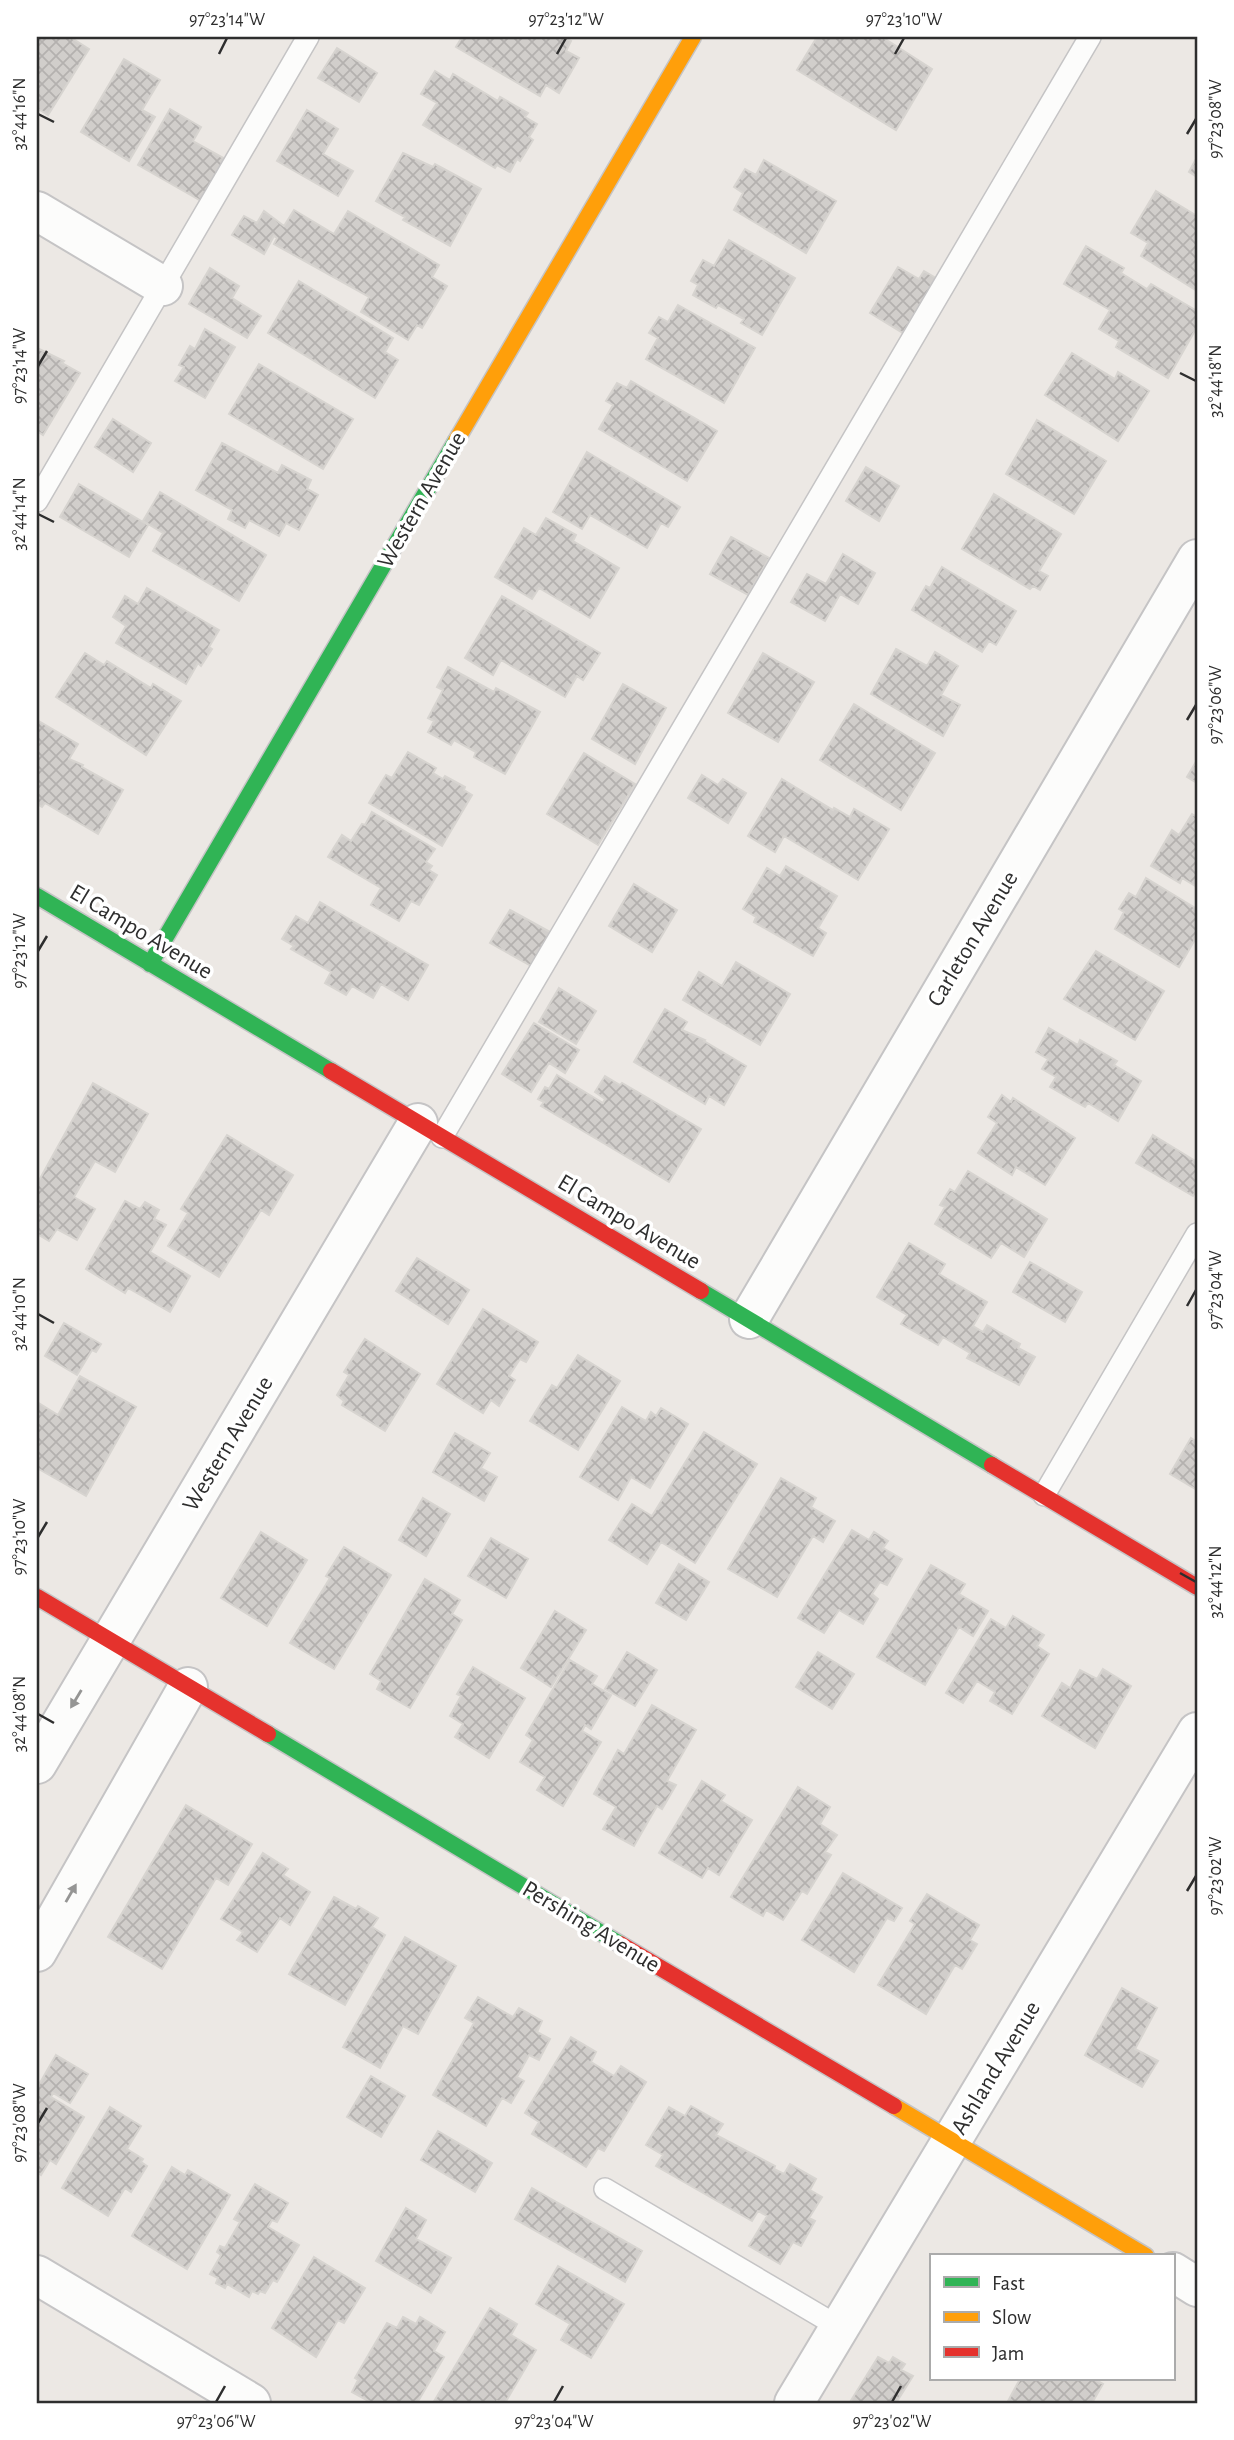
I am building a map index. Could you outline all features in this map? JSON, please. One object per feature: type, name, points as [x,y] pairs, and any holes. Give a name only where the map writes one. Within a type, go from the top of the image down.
[{"type":"street","name":"Western Avenue","points":[[150,964],[693,37]]},
{"type":"street","points":[[37,211],[163,286]]},
{"type":"street","name":"Carleton Avenue","points":[[749,1319],[1197,559]]},
{"type":"street","name":"El Campo Avenue","points":[[37,896],[1197,1587]]},
{"type":"street","name":"Western Avenue","points":[[37,1764],[430,1130]]},
{"type":"street","name":"Pershing Avenue","points":[[37,1597],[1143,2254]]},
{"type":"street","points":[[37,1952],[188,1687]]},
{"type":"street","name":"Ashland Avenue","points":[[794,2403],[1197,1732]]},
{"type":"street","points":[[1174,2273],[1197,2287]]},
{"type":"street","points":[[37,2275],[251,2403]]},
{"type":"lane","points":[[37,501],[308,37]]},
{"type":"lane","points":[[430,1130],[598,875],[838,462],[1090,37]]},
{"type":"lane","points":[[1044,1496],[1197,1234]]},
{"type":"lane","points":[[605,2189],[839,2327]]},
{"type":"building","points":[[37,37],[70,37],[89,49],[48,115],[37,108]]},
{"type":"building","points":[[462,37],[563,37],[571,41],[566,51],[579,58],[559,93],[546,85],[540,96],[456,47]]},
{"type":"building","points":[[817,37],[882,37],[932,69],[896,130],[797,70]]},
{"type":"building","points":[[337,48],[377,73],[359,102],[318,78]]},
{"type":"building","points":[[124,59],[160,80],[142,110],[155,117],[129,161],[81,132]]},
{"type":"building","points":[[435,71],[450,80],[453,74],[498,101],[500,97],[528,113],[525,117],[537,124],[529,137],[533,140],[510,172],[497,165],[495,168],[423,125],[437,103],[421,94]]},
{"type":"building","points":[[170,109],[201,127],[193,141],[225,159],[201,201],[138,165]]},
{"type":"building","points":[[307,110],[338,129],[323,154],[353,171],[338,196],[277,161]]},
{"type":"building","points":[[403,153],[433,167],[435,164],[481,189],[450,246],[403,220],[405,217],[376,201]]},
{"type":"building","points":[[1197,157],[1197,177],[1189,172]]},
{"type":"building","points":[[764,160],[836,201],[806,253],[734,210],[743,193],[734,187],[745,169],[756,175]]},
{"type":"building","points":[[1156,191],[1197,216],[1197,291],[1141,256],[1148,243],[1131,233]]},
{"type":"building","points":[[294,210],[334,234],[348,211],[439,265],[432,277],[447,286],[422,328],[417,325],[408,340],[361,312],[369,297],[274,244],[277,238],[274,236],[264,254],[232,235],[244,216],[257,223],[264,211],[284,226]]},
{"type":"building","points":[[729,240],[795,278],[762,335],[741,323],[744,319],[693,295],[698,285],[691,281],[703,260],[714,266]]},
{"type":"building","points":[[1086,246],[1124,268],[1121,273],[1147,289],[1151,284],[1197,311],[1197,327],[1168,378],[1116,347],[1119,341],[1099,329],[1110,310],[1064,284]]},
{"type":"building","points":[[898,267],[919,279],[924,271],[936,278],[903,333],[870,313]]},
{"type":"building","points":[[210,268],[239,286],[232,298],[261,316],[247,338],[189,304]]},
{"type":"building","points":[[299,281],[393,338],[385,352],[398,360],[375,398],[268,333]]},
{"type":"building","points":[[678,305],[755,348],[724,403],[646,359],[658,338],[649,333],[659,317],[668,322]]},
{"type":"building","points":[[205,329],[235,347],[205,398],[175,381],[184,367],[179,365],[190,346],[195,349]]},
{"type":"building","points":[[37,348],[64,361],[62,363],[80,373],[43,435],[37,431]]},
{"type":"building","points":[[1072,353],[1115,379],[1118,372],[1149,391],[1118,441],[1045,395]]},
{"type":"building","points":[[259,364],[353,419],[323,469],[229,414]]},
{"type":"building","points":[[631,381],[717,431],[687,481],[599,429],[613,405],[606,401],[617,383],[627,388]]},
{"type":"building","points":[[113,419],[151,443],[133,472],[95,447]]},
{"type":"building","points":[[1037,420],[1106,461],[1074,514],[1006,474]]},
{"type":"building","points":[[222,443],[278,473],[282,465],[311,480],[307,489],[318,495],[299,530],[286,523],[279,536],[249,520],[245,528],[228,519],[232,510],[196,490]]},
{"type":"building","points":[[587,452],[680,507],[668,527],[661,523],[647,548],[590,515],[582,529],[553,512]]},
{"type":"building","points":[[866,467],[899,486],[879,521],[846,501]]},
{"type":"building","points":[[79,484],[148,525],[129,557],[60,517]]},
{"type":"building","points":[[160,492],[266,555],[239,601],[153,551],[163,533],[143,521]]},
{"type":"building","points":[[994,494],[1061,534],[1039,571],[1048,576],[1040,590],[1033,586],[1030,589],[962,549]]},
{"type":"building","points":[[546,518],[576,535],[573,541],[619,568],[590,618],[539,588],[532,599],[495,577],[524,528],[536,535]]},
{"type":"building","points":[[731,537],[769,558],[748,595],[710,574]]},
{"type":"building","points":[[843,554],[875,573],[858,604],[840,594],[825,621],[791,602],[807,574],[826,584]]},
{"type":"building","points":[[942,567],[1016,611],[996,645],[989,641],[982,652],[912,610],[926,586],[930,588]]},
{"type":"building","points":[[147,588],[219,630],[209,647],[212,649],[201,666],[198,663],[186,684],[116,643],[126,626],[113,617],[125,596],[138,604]]},
{"type":"building","points":[[502,596],[600,653],[583,680],[577,676],[565,697],[501,660],[493,675],[465,658]]},
{"type":"building","points":[[896,649],[927,666],[935,652],[958,666],[941,695],[960,705],[943,736],[871,694]]},
{"type":"building","points":[[85,653],[104,665],[107,661],[151,688],[153,684],[181,701],[146,755],[56,697]]},
{"type":"building","points":[[763,653],[814,682],[778,742],[728,713]]},
{"type":"building","points":[[448,667],[494,692],[496,688],[540,712],[505,774],[474,757],[476,752],[454,740],[451,745],[428,732],[434,721],[428,718],[443,690],[437,687]]},
{"type":"building","points":[[623,684],[666,708],[635,764],[592,739]]},
{"type":"building","points":[[854,704],[935,753],[901,810],[820,760]]},
{"type":"building","points":[[37,720],[78,744],[69,759],[123,790],[98,834],[45,803],[42,807],[37,804]]},
{"type":"building","points":[[408,752],[436,768],[433,773],[465,787],[464,790],[472,795],[442,846],[369,803],[386,775],[392,778]]},
{"type":"building","points":[[584,753],[635,784],[598,845],[547,814]]},
{"type":"building","points":[[1197,760],[1197,783],[1187,777]]},
{"type":"building","points":[[702,775],[718,785],[723,779],[746,793],[728,823],[688,798]]},
{"type":"building","points":[[782,779],[833,810],[834,808],[850,817],[854,809],[889,829],[858,880],[784,836],[775,852],[748,836]]},
{"type":"building","points":[[372,812],[435,849],[426,862],[432,866],[429,870],[437,875],[419,905],[411,901],[399,921],[371,905],[381,888],[328,857],[342,835],[351,841]]},
{"type":"building","points":[[1192,814],[1197,817],[1197,887],[1182,878],[1180,883],[1151,866],[1172,830],[1179,835]]},
{"type":"building","points":[[786,866],[837,896],[818,928],[826,933],[813,956],[754,922],[756,917],[743,909],[767,868],[780,876]]},
{"type":"building","points":[[1146,878],[1197,909],[1197,936],[1179,967],[1115,929],[1124,912],[1119,909],[1129,893],[1136,897]]},
{"type":"building","points":[[634,884],[677,910],[652,952],[609,926]]},
{"type":"building","points":[[320,902],[428,965],[408,1000],[381,984],[373,998],[352,986],[346,995],[325,983],[331,972],[291,949],[294,946],[282,939],[296,916],[308,923]]},
{"type":"building","points":[[510,910],[550,932],[531,966],[490,943]]},
{"type":"building","points":[[1096,951],[1164,991],[1135,1040],[1064,999]]},
{"type":"building","points":[[736,962],[790,994],[760,1045],[683,1000],[699,972],[722,986]]},
{"type":"building","points":[[559,988],[596,1011],[576,1044],[539,1022]]},
{"type":"building","points":[[665,1009],[687,1022],[682,1030],[705,1040],[746,1066],[724,1105],[709,1096],[705,1104],[634,1062]]},
{"type":"building","points":[[534,1023],[579,1050],[565,1073],[549,1063],[531,1092],[502,1074]]},
{"type":"building","points":[[1049,1028],[1078,1045],[1080,1040],[1117,1061],[1114,1065],[1141,1081],[1118,1121],[1088,1103],[1085,1107],[1050,1087],[1056,1077],[1042,1069],[1048,1059],[1036,1052]]},
{"type":"building","points":[[557,1075],[603,1103],[605,1099],[595,1092],[605,1076],[701,1129],[669,1182],[541,1106],[544,1102],[538,1099],[545,1087],[549,1089]]},
{"type":"building","points":[[93,1083],[148,1114],[115,1172],[95,1161],[74,1197],[95,1209],[77,1240],[57,1229],[49,1241],[37,1234],[37,1184]]},
{"type":"building","points":[[1002,1095],[1011,1102],[1013,1098],[1075,1138],[1045,1185],[1016,1167],[1012,1175],[978,1153],[997,1123],[988,1117]]},
{"type":"building","points":[[227,1135],[293,1175],[269,1215],[261,1210],[219,1277],[168,1246],[188,1213],[181,1209]]},
{"type":"building","points":[[1153,1135],[1197,1162],[1197,1189],[1193,1196],[1136,1163]]},
{"type":"building","points":[[968,1171],[1047,1219],[1024,1257],[1001,1243],[991,1258],[935,1224],[945,1207],[940,1205],[950,1189],[955,1192]]},
{"type":"building","points":[[125,1201],[140,1209],[145,1202],[159,1210],[154,1219],[166,1225],[150,1252],[190,1276],[170,1312],[128,1288],[125,1293],[86,1269]]},
{"type":"building","points":[[909,1243],[945,1264],[939,1274],[987,1302],[973,1326],[983,1332],[987,1325],[1020,1344],[1018,1348],[1035,1357],[1019,1385],[967,1358],[970,1353],[943,1337],[938,1345],[901,1324],[907,1315],[877,1297]]},
{"type":"building","points":[[417,1258],[469,1290],[448,1324],[396,1291]]},
{"type":"building","points":[[1030,1262],[1082,1292],[1065,1322],[1013,1292]]},
{"type":"building","points":[[483,1309],[538,1342],[526,1362],[520,1359],[509,1376],[515,1380],[499,1406],[491,1400],[483,1413],[437,1384]]},
{"type":"building","points":[[64,1323],[101,1344],[96,1352],[92,1350],[77,1375],[45,1356]]},
{"type":"building","points":[[365,1339],[420,1374],[385,1431],[342,1405],[344,1401],[337,1395],[349,1375],[344,1372]]},
{"type":"building","points":[[578,1355],[620,1381],[578,1450],[530,1421],[552,1385],[557,1388]]},
{"type":"building","points":[[80,1376],[136,1407],[86,1496],[37,1468],[37,1402],[58,1415]]},
{"type":"building","points":[[622,1407],[646,1421],[651,1412],[656,1416],[661,1408],[688,1424],[650,1488],[631,1477],[618,1500],[580,1477]]},
{"type":"building","points":[[704,1432],[757,1464],[695,1563],[661,1542],[647,1564],[609,1540],[632,1504],[652,1516]]},
{"type":"building","points":[[455,1433],[490,1453],[481,1468],[497,1477],[484,1501],[433,1472]]},
{"type":"building","points":[[1191,1438],[1197,1442],[1197,1490],[1170,1474]]},
{"type":"building","points":[[781,1478],[816,1498],[811,1507],[835,1521],[823,1542],[813,1536],[777,1597],[728,1569]]},
{"type":"building","points":[[423,1498],[450,1514],[426,1556],[399,1540]]},
{"type":"building","points":[[852,1530],[869,1540],[874,1532],[888,1541],[883,1548],[902,1559],[887,1585],[880,1582],[872,1594],[878,1599],[863,1624],[839,1610],[824,1633],[798,1618]]},
{"type":"building","points":[[261,1532],[307,1560],[267,1626],[221,1598]]},
{"type":"building","points":[[491,1538],[528,1559],[506,1598],[468,1576]]},
{"type":"building","points":[[344,1547],[391,1575],[334,1669],[290,1643],[330,1578],[326,1576]]},
{"type":"building","points":[[679,1564],[709,1582],[686,1620],[656,1603]]},
{"type":"building","points":[[931,1565],[965,1584],[959,1594],[988,1611],[973,1636],[959,1627],[925,1685],[877,1657]]},
{"type":"building","points":[[425,1579],[460,1600],[452,1614],[462,1620],[410,1708],[377,1689],[381,1681],[370,1674]]},
{"type":"building","points":[[555,1611],[586,1630],[551,1687],[521,1668]]},
{"type":"building","points":[[1013,1616],[1044,1635],[1037,1646],[1049,1654],[1012,1714],[990,1701],[995,1692],[977,1681],[963,1703],[946,1693],[991,1619],[1006,1628]]},
{"type":"building","points":[[627,1652],[657,1670],[635,1706],[605,1689]]},
{"type":"building","points":[[818,1652],[854,1674],[832,1709],[796,1687]]},
{"type":"building","points":[[570,1660],[597,1676],[592,1684],[611,1695],[591,1729],[585,1725],[582,1731],[601,1742],[563,1806],[537,1790],[545,1777],[520,1762],[533,1740],[526,1735]]},
{"type":"building","points":[[473,1667],[525,1698],[489,1758],[455,1737],[463,1724],[450,1716],[461,1696],[457,1694]]},
{"type":"building","points":[[1103,1669],[1131,1686],[1095,1748],[1042,1716],[1062,1683],[1070,1688],[1080,1670],[1097,1679]]},
{"type":"building","points":[[652,1705],[696,1730],[667,1781],[676,1785],[662,1809],[657,1806],[634,1846],[603,1829],[616,1807],[594,1794],[618,1750],[624,1754]]},
{"type":"building","points":[[702,1781],[725,1795],[721,1801],[752,1820],[719,1875],[708,1868],[702,1878],[659,1853]]},
{"type":"building","points":[[798,1787],[830,1807],[820,1824],[837,1835],[825,1852],[831,1855],[807,1894],[802,1891],[783,1920],[766,1910],[763,1916],[731,1897]]},
{"type":"building","points":[[186,1805],[252,1844],[228,1885],[216,1878],[162,1969],[108,1937]]},
{"type":"building","points":[[263,1853],[288,1869],[283,1875],[310,1892],[290,1925],[280,1918],[257,1952],[237,1940],[243,1932],[221,1919]]},
{"type":"building","points":[[843,1873],[902,1908],[894,1921],[887,1918],[854,1972],[802,1940]]},
{"type":"building","points":[[927,1894],[979,1925],[970,1940],[977,1944],[962,1969],[955,1965],[926,2014],[878,1985],[915,1924],[910,1921]]},
{"type":"building","points":[[334,1897],[356,1909],[358,1906],[378,1918],[372,1927],[385,1935],[345,2005],[289,1974]]},
{"type":"building","points":[[405,1937],[456,1966],[418,2034],[403,2026],[380,2068],[343,2047]]},
{"type":"building","points":[[1122,1988],[1157,2008],[1135,2049],[1158,2061],[1142,2087],[1085,2055]]},
{"type":"building","points":[[478,1997],[513,2017],[519,2008],[542,2021],[537,2032],[550,2039],[539,2060],[529,2055],[517,2077],[524,2081],[511,2103],[502,2098],[486,2126],[433,2095],[474,2023],[465,2018]]},
{"type":"building","points":[[571,2037],[596,2052],[591,2062],[614,2076],[621,2066],[646,2082],[604,2151],[598,2148],[586,2167],[532,2134],[539,2122],[525,2113]]},
{"type":"building","points":[[56,2055],[88,2074],[70,2103],[53,2093],[51,2097],[84,2117],[56,2164],[50,2160],[41,2175],[37,2172],[37,2088]]},
{"type":"building","points":[[371,2076],[405,2096],[381,2137],[347,2117]]},
{"type":"building","points":[[691,2106],[723,2124],[716,2135],[775,2166],[774,2169],[784,2174],[790,2164],[816,2179],[810,2190],[822,2197],[809,2218],[815,2221],[801,2246],[793,2242],[780,2264],[749,2246],[767,2216],[758,2211],[752,2221],[656,2166],[663,2155],[646,2145],[669,2107],[685,2116]]},
{"type":"building","points":[[110,2107],[141,2126],[127,2149],[143,2159],[141,2162],[147,2166],[131,2192],[125,2188],[108,2216],[62,2188]]},
{"type":"building","points":[[438,2131],[492,2163],[475,2192],[421,2160]]},
{"type":"building","points":[[172,2167],[185,2175],[188,2170],[230,2195],[187,2269],[132,2236]]},
{"type":"building","points":[[255,2184],[288,2203],[277,2222],[272,2220],[268,2227],[299,2245],[277,2282],[273,2280],[265,2293],[252,2291],[249,2297],[227,2284],[225,2288],[216,2283],[218,2278],[210,2274],[221,2255],[217,2252],[220,2246],[225,2248],[240,2222],[234,2219]]},
{"type":"building","points":[[532,2188],[642,2251],[625,2282],[515,2219]]},
{"type":"building","points":[[406,2208],[426,2220],[416,2239],[451,2258],[431,2293],[376,2261]]},
{"type":"building","points":[[314,2257],[365,2288],[344,2323],[338,2320],[316,2357],[272,2328]]},
{"type":"building","points":[[558,2266],[624,2304],[591,2358],[561,2340],[570,2324],[536,2304]]},
{"type":"building","points":[[490,2308],[517,2324],[511,2335],[536,2350],[505,2403],[433,2403]]},
{"type":"building","points":[[403,2317],[416,2324],[420,2317],[445,2332],[434,2351],[444,2357],[417,2403],[372,2403],[352,2392],[358,2380],[355,2378],[387,2323],[397,2328]]},
{"type":"building","points":[[878,2357],[889,2363],[893,2357],[905,2364],[901,2370],[913,2376],[896,2403],[850,2402]]},
{"type":"building","points":[[1019,2380],[1096,2380],[1103,2384],[1092,2403],[1007,2403]]},
{"type":"traffic: fast","points":[[150,964],[456,441]]},
{"type":"traffic: fast","points":[[37,896],[331,1071]]},
{"type":"traffic: fast","points":[[701,1291],[992,1465]]},
{"type":"traffic: fast","points":[[268,1734],[620,1944]]},
{"type":"traffic: slow","points":[[456,441],[693,37]]},
{"type":"traffic: slow","points":[[894,2106],[1143,2254]]},
{"type":"traffic: jam","points":[[331,1071],[701,1291]]},
{"type":"traffic: jam","points":[[992,1465],[1197,1587]]},
{"type":"traffic: jam","points":[[37,1597],[268,1734]]},
{"type":"traffic: jam","points":[[620,1944],[894,2106]]}]
